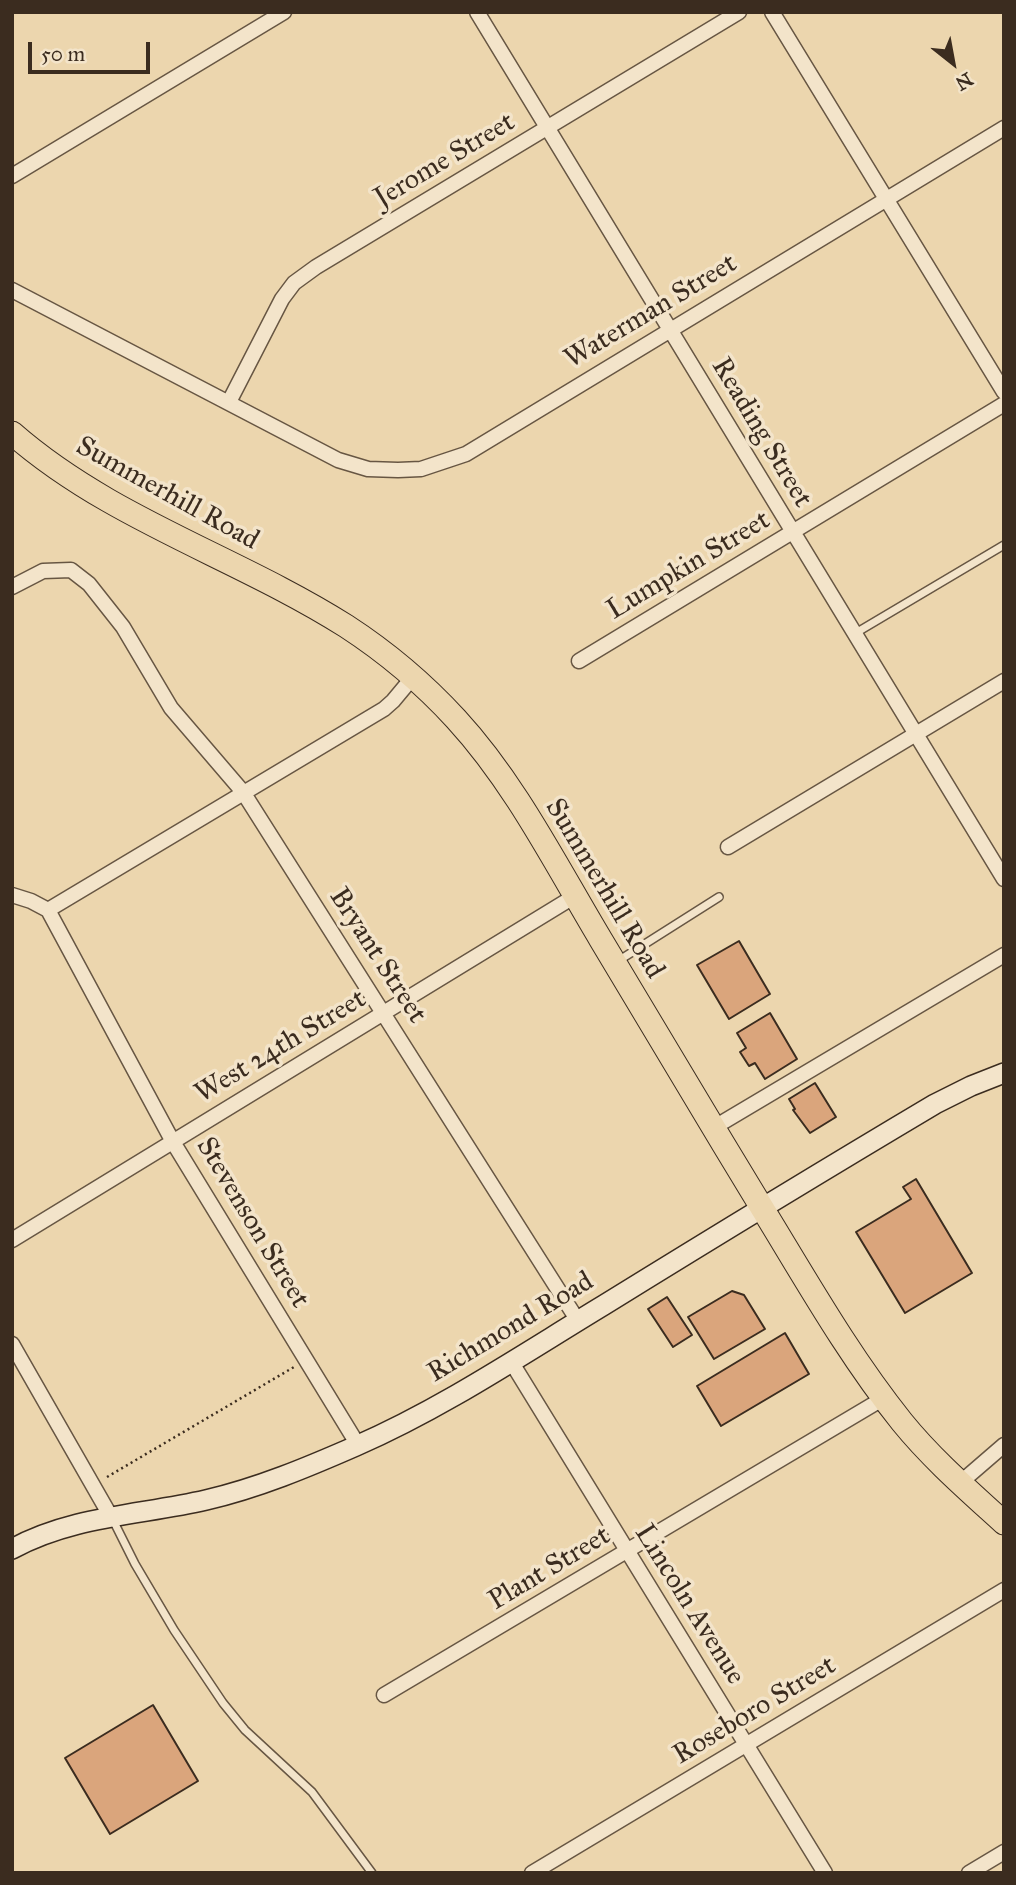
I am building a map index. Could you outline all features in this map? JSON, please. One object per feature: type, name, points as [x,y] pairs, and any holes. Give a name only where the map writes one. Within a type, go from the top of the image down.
[{"type":"main road","name":"Summerhill Road","points":[[12,433],[95,494],[324,614],[387,655],[455,718],[491,762],[575,896],[830,1320],[884,1398],[926,1448],[1004,1523]]},
{"type":"street","points":[[12,176],[284,12]]},
{"type":"street","name":"Reading Street","points":[[477,12],[914,735],[1004,879]]},
{"type":"street","name":"Jerome Street","points":[[229,402],[282,299],[294,283],[316,267],[738,12]]},
{"type":"street","points":[[772,12],[1004,392]]},
{"type":"street","name":"Waterman Street","points":[[12,290],[338,460],[368,469],[421,469],[466,454],[1004,128]]},
{"type":"street","name":"Lumpkin Street","points":[[579,661],[1004,404]]},
{"type":"street","name":"Bryant Street","points":[[12,587],[43,571],[71,570],[89,584],[123,626],[171,708],[243,792],[578,1321]]},
{"type":"street","points":[[12,895],[48,910],[384,709],[413,677]]},
{"type":"street","points":[[728,848],[1004,681]]},
{"type":"street","name":"West 24th Street","points":[[12,1240],[575,896]]},
{"type":"street","name":"Stevenson Street","points":[[48,910],[173,1142],[358,1445]]},
{"type":"street","points":[[713,1128],[1004,956]]},
{"type":"street","name":"Richmond Road","points":[[12,1549],[32,1538],[75,1524],[208,1499],[279,1477],[358,1445],[427,1411],[512,1363],[935,1104],[1004,1073]]},
{"type":"street","points":[[12,1344],[111,1517]]},
{"type":"street","name":"Lincoln Avenue","points":[[512,1363],[825,1873]]},
{"type":"street","name":"Plant Street","points":[[384,1695],[884,1398]]},
{"type":"street","points":[[960,1483],[1004,1445]]},
{"type":"street","name":"Roseboro Street","points":[[532,1873],[1004,1590]]},
{"type":"street","points":[[969,1873],[1004,1852]]},
{"type":"lane","points":[[854,635],[1004,545]]},
{"type":"lane","points":[[614,963],[719,897]]},
{"type":"lane","points":[[111,1517],[135,1564],[223,1703],[245,1730],[312,1792],[373,1873]]},
{"type":"path","points":[[94,1485],[306,1360]]},
{"type":"building","points":[[739,941],[770,994],[729,1019],[697,965]]},
{"type":"building","points":[[770,1013],[797,1059],[765,1079],[755,1063],[749,1066],[740,1052],[746,1048],[737,1033]]},
{"type":"building","points":[[815,1083],[836,1117],[810,1133],[793,1110],[795,1109],[789,1099]]},
{"type":"building","points":[[916,1179],[972,1273],[905,1313],[856,1232],[911,1199],[903,1187]]},
{"type":"building","points":[[732,1291],[744,1295],[765,1329],[714,1359],[688,1317]]},
{"type":"building","points":[[667,1297],[692,1335],[673,1347],[648,1309]]},
{"type":"building","points":[[785,1333],[809,1374],[721,1426],[697,1386]]},
{"type":"building","points":[[153,1705],[198,1781],[110,1834],[65,1758]]}]
